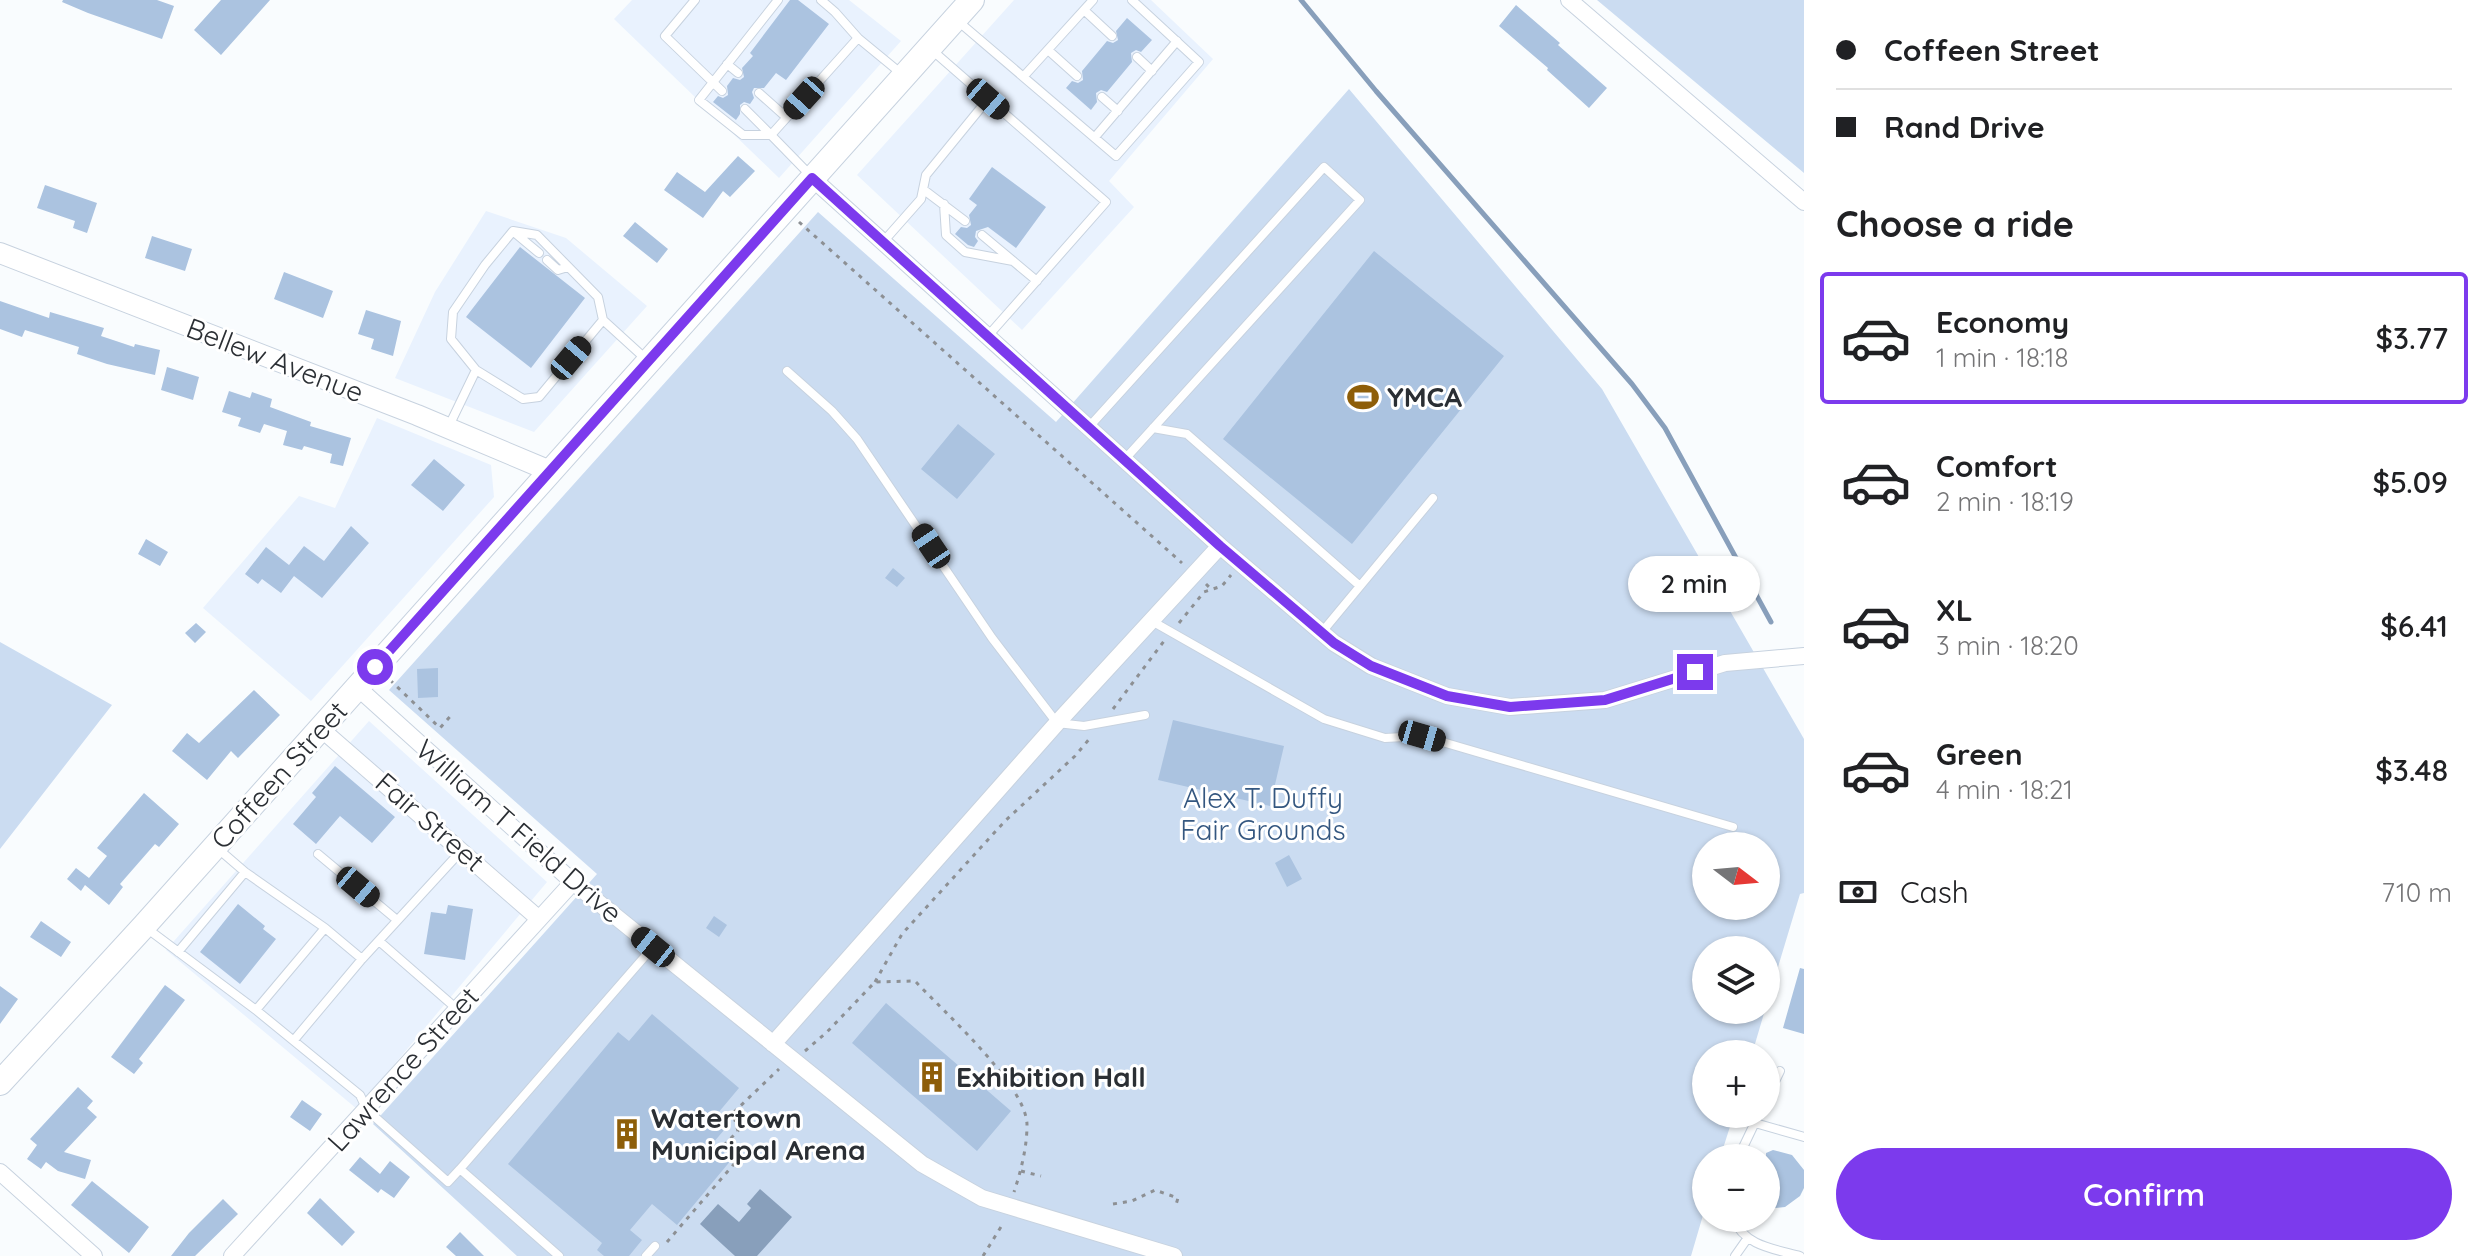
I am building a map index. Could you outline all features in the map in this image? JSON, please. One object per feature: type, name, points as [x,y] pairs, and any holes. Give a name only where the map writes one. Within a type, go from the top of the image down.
[{"type":"main road","name":"Coffeen Street","points":[[0,1083],[216,847],[972,0]]},
{"type":"street","points":[[1569,0],[1804,202]]},
{"type":"street","points":[[812,178],[1220,546],[1322,633],[1371,666],[1447,696],[1510,707],[1605,700],[1725,663],[1804,656]]},
{"type":"street","name":"Bellew Avenue","points":[[0,253],[550,471]]},
{"type":"street","points":[[773,1044],[1057,723],[1220,546]]},
{"type":"street","name":"William T Field Drive","points":[[357,687],[573,882],[922,1164],[982,1198],[1174,1256]]},
{"type":"street","name":"Fair Street","points":[[320,728],[538,918]]},
{"type":"street","name":"Lawrence Street","points":[[232,1256],[573,882]]},
{"type":"street","points":[[0,1172],[94,1256]]},
{"type":"lane","points":[[695,0],[665,36],[722,91]]},
{"type":"lane","points":[[771,135],[743,135],[699,100],[778,0]]},
{"type":"lane","points":[[821,0],[858,38],[904,76]]},
{"type":"lane","points":[[1024,76],[1093,0]]},
{"type":"lane","points":[[955,18],[1116,156],[1199,62],[1132,0]]},
{"type":"lane","points":[[1084,10],[1112,36]]},
{"type":"lane","points":[[771,135],[858,38]]},
{"type":"lane","points":[[1095,137],[1177,41]]},
{"type":"lane","points":[[929,47],[1106,202],[987,337]]},
{"type":"lane","points":[[1048,50],[1077,76]]},
{"type":"lane","points":[[1137,57],[1152,71]]},
{"type":"lane","points":[[727,64],[738,73]]},
{"type":"lane","points":[[759,93],[786,117]]},
{"type":"lane","points":[[1102,97],[1118,111]]},
{"type":"lane","points":[[883,242],[921,199],[926,175],[988,99]]},
{"type":"lane","points":[[745,109],[812,178]]},
{"type":"lane","points":[[1088,428],[1324,167],[1360,200],[1124,460]]},
{"type":"lane","points":[[924,190],[965,221]]},
{"type":"lane","points":[[944,204],[946,235],[965,252],[1013,261]]},
{"type":"lane","points":[[513,231],[453,312],[451,339],[476,370],[523,399],[539,397],[603,320]]},
{"type":"lane","points":[[513,231],[537,235],[598,297],[603,320],[648,361]]},
{"type":"lane","points":[[513,231],[539,253]]},
{"type":"lane","points":[[982,235],[1037,281]]},
{"type":"lane","points":[[547,260],[558,270],[568,267]]},
{"type":"lane","points":[[448,429],[476,370]]},
{"type":"lane","points":[[787,371],[832,411],[857,439],[992,638],[1057,723],[1084,726],[1145,715]]},
{"type":"lane","points":[[1153,428],[1187,434],[1360,586]]},
{"type":"lane","points":[[1322,633],[1433,498]]},
{"type":"lane","points":[[1150,620],[1324,719],[1385,738],[1422,736],[1733,827]]},
{"type":"lane","points":[[216,847],[362,959]]},
{"type":"lane","points":[[294,1040],[362,959],[462,850]]},
{"type":"lane","points":[[318,854],[397,920]]},
{"type":"lane","points":[[178,952],[245,872]]},
{"type":"lane","points":[[144,926],[256,1010],[360,1095],[367,1110],[448,1182],[653,947]]},
{"type":"lane","points":[[256,1010],[325,928]]},
{"type":"lane","points":[[379,941],[457,1009]]},
{"type":"lane","points":[[1780,1127],[1804,1137]]},
{"type":"lane","points":[[460,1169],[559,1256]]},
{"type":"lane","points":[[1742,1232],[1747,1239],[1800,1256]]},
{"type":"lane","points":[[1735,1256],[1747,1239]]},
{"type":"lane","points":[[646,1256],[655,1246]]},
{"type":"path","points":[[785,209],[1212,590]]},
{"type":"path","points":[[875,982],[902,934],[1005,821],[1075,756],[1204,592],[1222,586],[1240,563]]},
{"type":"path","points":[[375,667],[440,728],[453,713]]},
{"type":"path","points":[[1021,1170],[1041,1176]]},
{"type":"path","points":[[1113,1204],[1132,1201],[1155,1190],[1178,1198],[1175,1208]]},
{"type":"shaded area","points":[[632,0],[849,0],[901,41],[779,178],[614,19]]},
{"type":"shaded area","points":[[1014,0],[1151,0],[1213,59],[1109,181],[1134,207],[1022,330],[857,175]]},
{"type":"shaded area","points":[[486,211],[566,238],[647,306],[534,432],[395,378],[435,292]]},
{"type":"shaded area","points":[[377,418],[491,465],[494,497],[311,701],[203,608],[299,496],[335,508]]},
{"type":"shaded area","points":[[369,721],[547,882],[357,1109],[166,950]]},
{"type":"shaded area","points":[[760,1189],[792,1217],[757,1256],[735,1256],[700,1224],[718,1204],[739,1222],[751,1208],[747,1204]]},
{"type":"green space","points":[[1597,0],[1804,0],[1804,173]]},
{"type":"green space","name":"Alex T. Duffy Fair Grounds","points":[[1349,89],[1602,389],[1804,739],[1804,893],[1800,894],[1780,960],[1780,936],[1692,936],[1692,1024],[1761,1024],[1756,1040],[1692,1040],[1692,1128],[1730,1128],[1724,1144],[1692,1144],[1692,1232],[1698,1232],[1691,1256],[517,1256],[373,1124],[597,874],[389,690],[818,212],[1056,422]]},
{"type":"green space","points":[[0,642],[112,705],[0,849]]},
{"type":"building","points":[[63,0],[157,0],[174,6],[162,39],[88,13]]},
{"type":"building","points":[[221,0],[270,0],[221,55],[194,30]]},
{"type":"building","points":[[790,0],[798,0],[829,24],[786,80],[776,73],[764,88],[754,88],[754,98],[750,104],[744,102],[740,105],[736,120],[713,102],[718,96],[723,98],[728,95],[727,86],[733,78],[740,80],[744,77],[742,68],[753,56],[750,53]]},
{"type":"building","points":[[1516,5],[1607,88],[1589,108],[1499,26]]},
{"type":"building","points":[[1127,18],[1152,40],[1141,52],[1136,50],[1131,53],[1132,62],[1107,92],[1101,90],[1096,93],[1097,102],[1091,110],[1066,88],[1072,81],[1078,83],[1083,80],[1082,71],[1107,41],[1113,43],[1118,40],[1116,31]]},
{"type":"building","points":[[738,156],[755,171],[730,197],[723,191],[703,218],[664,190],[677,172],[705,192]]},
{"type":"building","points":[[992,167],[1046,207],[1016,248],[988,227],[976,231],[978,241],[974,247],[955,234],[961,227],[971,225],[969,215],[977,205],[969,199]]},
{"type":"building","points":[[45,185],[97,203],[87,233],[73,228],[75,221],[37,208]]},
{"type":"building","points":[[635,222],[668,249],[657,263],[623,236]]},
{"type":"building","points":[[152,236],[192,249],[185,271],[145,258]]},
{"type":"building","points":[[520,247],[585,298],[531,368],[466,317]]},
{"type":"building","name":"YMCA","points":[[1374,251],[1504,356],[1352,544],[1223,439]]},
{"type":"building","points":[[284,272],[333,291],[323,318],[274,299]]},
{"type":"building","points":[[0,301],[49,318],[50,312],[104,328],[101,336],[134,347],[135,344],[160,350],[155,375],[77,354],[79,347],[25,330],[22,337],[0,329]]},
{"type":"building","points":[[366,310],[401,321],[393,356],[371,349],[374,339],[358,334]]},
{"type":"building","points":[[167,367],[199,377],[193,400],[161,390]]},
{"type":"building","points":[[229,391],[250,398],[252,392],[272,399],[270,407],[311,422],[310,426],[351,438],[343,466],[330,463],[332,454],[304,446],[302,450],[283,445],[287,431],[264,424],[260,433],[238,426],[241,418],[222,412]]},
{"type":"building","points":[[958,424],[995,454],[957,499],[921,469]]},
{"type":"building","points":[[434,459],[465,485],[443,511],[411,485]]},
{"type":"building","points":[[351,526],[369,543],[322,598],[294,576],[281,593],[262,579],[258,584],[245,574],[266,547],[289,565],[304,546],[324,561]]},
{"type":"building","points":[[146,539],[168,552],[160,566],[138,554]]},
{"type":"building","points":[[893,568],[905,578],[897,587],[885,578]]},
{"type":"building","points":[[196,623],[206,632],[195,643],[185,633]]},
{"type":"building","points":[[438,668],[438,697],[418,698],[417,669]]},
{"type":"building","points":[[254,690],[280,715],[238,758],[231,751],[207,780],[172,751],[187,733],[199,743]]},
{"type":"building","points":[[1173,720],[1284,746],[1270,806],[1158,780]]},
{"type":"building","points":[[335,766],[395,817],[372,843],[340,816],[316,844],[293,824],[316,797],[312,793]]},
{"type":"building","points":[[144,793],[179,824],[159,847],[155,844],[120,884],[123,887],[109,905],[85,885],[81,891],[67,879],[76,868],[89,878],[107,856],[97,848]]},
{"type":"building","points":[[1289,855],[1302,879],[1287,887],[1275,863]]},
{"type":"building","points":[[238,904],[276,939],[240,984],[200,952]]},
{"type":"building","points":[[448,905],[473,909],[465,960],[424,954],[431,912],[446,914]]},
{"type":"building","points":[[714,916],[727,925],[719,937],[706,928]]},
{"type":"building","points":[[41,921],[71,942],[61,957],[30,937]]},
{"type":"building","points":[[1800,968],[1804,969],[1804,1034],[1783,1028]]},
{"type":"building","points":[[165,985],[185,1000],[139,1059],[143,1063],[134,1074],[111,1057]]},
{"type":"building","points":[[0,986],[18,999],[0,1024]]},
{"type":"building","name":"Exhibition Hall","points":[[886,1003],[1011,1111],[977,1151],[852,1043]]},
{"type":"building","name":"Watertown Municipal Arena","points":[[652,1014],[739,1088],[718,1113],[730,1123],[713,1143],[732,1159],[677,1225],[652,1204],[630,1230],[642,1240],[629,1256],[604,1256],[597,1250],[602,1243],[508,1164],[618,1032],[629,1041]]},
{"type":"building","points":[[78,1087],[93,1101],[87,1108],[97,1117],[64,1152],[91,1160],[85,1179],[58,1171],[46,1162],[41,1169],[27,1159],[37,1145],[30,1139]]},
{"type":"building","points":[[302,1100],[322,1114],[310,1131],[290,1117]]},
{"type":"building","points":[[1780,1152],[1792,1155],[1804,1170],[1804,1188],[1800,1196],[1780,1208]]},
{"type":"building","points":[[360,1157],[380,1174],[390,1161],[410,1177],[394,1198],[381,1189],[378,1193],[349,1170]]},
{"type":"building","points":[[92,1181],[149,1227],[129,1253],[71,1205]]},
{"type":"building","points":[[320,1198],[355,1232],[342,1246],[307,1213]]},
{"type":"building","points":[[223,1199],[238,1214],[195,1256],[171,1256],[189,1233]]},
{"type":"building","points":[[460,1232],[484,1256],[456,1256],[446,1247]]},
{"type":"waterway","points":[[1301,0],[1376,91],[1632,384],[1665,428],[1771,622]]},
{"type":"place","name":"YMCA","points":[[1363,397]]},
{"type":"place","name":"Exhibition Hall","points":[[932,1077]]},
{"type":"place","name":"Watertown Municipal Arena","points":[[627,1134]]},
{"type":"route","points":[[375,667],[812,178],[1220,546],[1334,643],[1371,666],[1447,696],[1510,707],[1605,700],[1695,672]]}]
